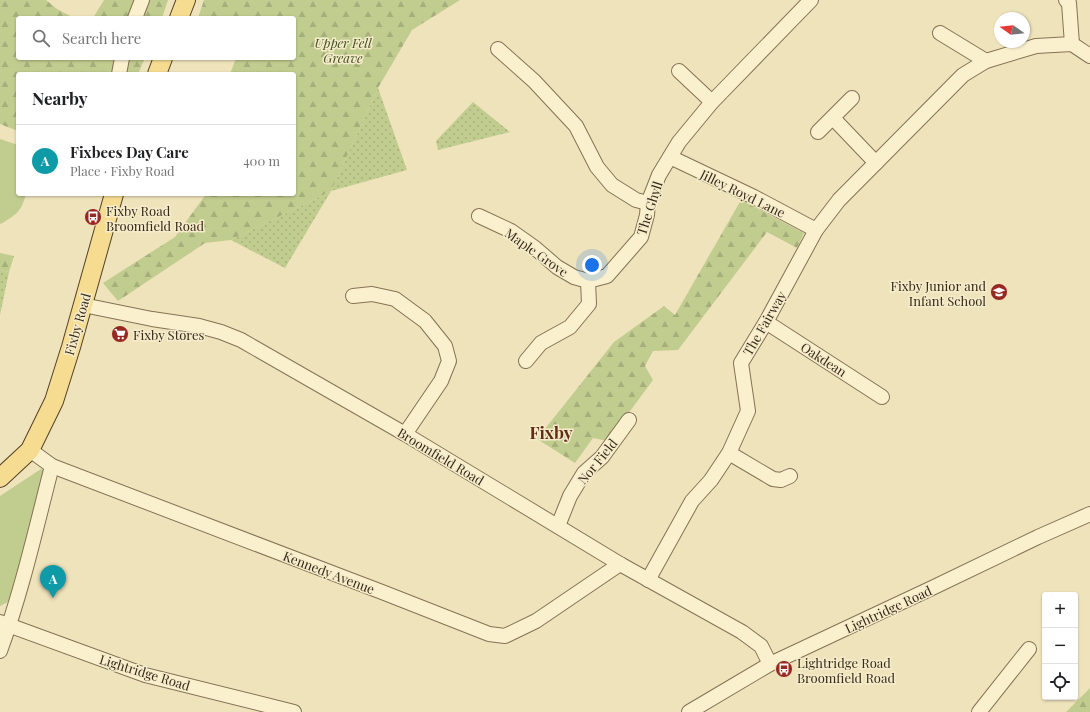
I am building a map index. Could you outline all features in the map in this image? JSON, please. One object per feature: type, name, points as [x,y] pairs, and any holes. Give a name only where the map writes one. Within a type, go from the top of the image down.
[{"type":"main road","points":[[180,16],[186,0]]},
{"type":"main road","points":[[158,72],[162,60]]},
{"type":"main road","name":"Fixby Road","points":[[30,450],[54,400],[83,305],[113,196]]},
{"type":"main road","points":[[0,478],[30,450]]},
{"type":"street","points":[[136,16],[142,0]]},
{"type":"street","name":"The Ghyll","points":[[588,281],[607,276],[642,237],[647,215],[648,202],[659,175],[679,142],[712,102],[811,0]]},
{"type":"street","points":[[1066,0],[1069,3],[1072,44],[1090,56]]},
{"type":"street","points":[[940,33],[986,61]]},
{"type":"street","name":"The Fairway","points":[[648,580],[692,501],[711,480],[728,453],[748,412],[741,363],[766,322],[816,230],[840,200],[963,75],[986,61],[1036,46],[1072,44]]},
{"type":"street","points":[[498,49],[534,80],[576,126],[597,167],[612,185],[636,200],[648,202]]},
{"type":"street","points":[[119,72],[122,60]]},
{"type":"street","points":[[679,72],[712,102]]},
{"type":"street","points":[[818,132],[852,98]]},
{"type":"street","points":[[833,118],[876,163]]},
{"type":"street","name":"Jilley Royd Lane","points":[[670,157],[754,197],[816,230]]},
{"type":"street","name":"Maple Grove","points":[[479,216],[511,231],[535,248],[557,267],[574,277],[588,281]]},
{"type":"street","points":[[526,361],[541,343],[570,327],[589,304],[588,281]]},
{"type":"street","points":[[353,296],[372,294],[395,299],[425,321],[445,346],[449,360],[441,381],[405,434]]},
{"type":"street","name":"Broomfield Road","points":[[83,305],[152,319],[198,326],[221,332],[241,340],[405,434],[620,564],[742,632],[761,646],[770,664]]},
{"type":"street","name":"Oakdean","points":[[766,322],[882,397]]},
{"type":"street","name":"Nor Field","points":[[558,526],[570,496],[584,473],[602,457],[629,420]]},
{"type":"street","name":"Kennedy Avenue","points":[[30,450],[52,466],[497,636],[505,636],[536,621],[620,564]]},
{"type":"street","points":[[728,453],[773,479],[781,480],[790,476]]},
{"type":"street","points":[[0,651],[4,624],[52,466]]},
{"type":"street","name":"Lightridge Road","points":[[689,712],[770,664],[1038,537],[1090,514]]},
{"type":"street","name":"Lightridge Road","points":[[4,624],[145,675],[294,712]]},
{"type":"street","points":[[979,712],[1029,649]]},
{"type":"green space","points":[[0,0],[46,0],[57,9],[70,16],[16,16],[16,60],[144,60],[139,72],[16,72],[16,130],[0,124]]},
{"type":"green space","points":[[104,0],[168,0],[163,16],[94,16]]},
{"type":"green space","name":"Upper Fell Greave","points":[[204,0],[460,0],[412,30],[378,88],[331,191],[231,240],[205,243],[118,301],[103,283],[175,237],[205,196],[296,196],[296,72],[231,72],[235,60],[296,60],[296,16],[199,16]]},
{"type":"green space","points":[[378,88],[407,170],[331,191]]},
{"type":"green space","points":[[473,102],[510,132],[438,150],[436,141]]},
{"type":"green space","points":[[0,139],[16,144],[16,196],[25,196],[18,212],[11,218],[1,224]]},
{"type":"green space","points":[[331,191],[285,268],[231,240]]},
{"type":"green space","points":[[741,200],[804,233],[797,248],[767,232],[678,350],[653,351],[645,366],[653,380],[608,441],[593,438],[575,463],[537,439],[614,342],[664,306],[675,315]]},
{"type":"green space","points":[[0,253],[14,256],[9,272],[0,270]]},
{"type":"green space","points":[[0,270],[9,272],[0,315]]},
{"type":"green space","points":[[41,469],[46,472],[12,600],[0,606],[0,496]]},
{"type":"green space","points":[[1090,688],[1090,712],[1066,712]]},
{"type":"place","name":"Fixby Road Broomfield Road","points":[[93,217]]},
{"type":"place","name":"Fixby Junior and Infant School","points":[[999,292]]},
{"type":"place","name":"Fixby Stores","points":[[120,334]]},
{"type":"place","name":"Fixbees Day Care","points":[[53,598]]},
{"type":"place","name":"Lightridge Road Broomfield Road","points":[[784,669]]},
{"type":"district","name":"Fixby","points":[[551,432]]}]
